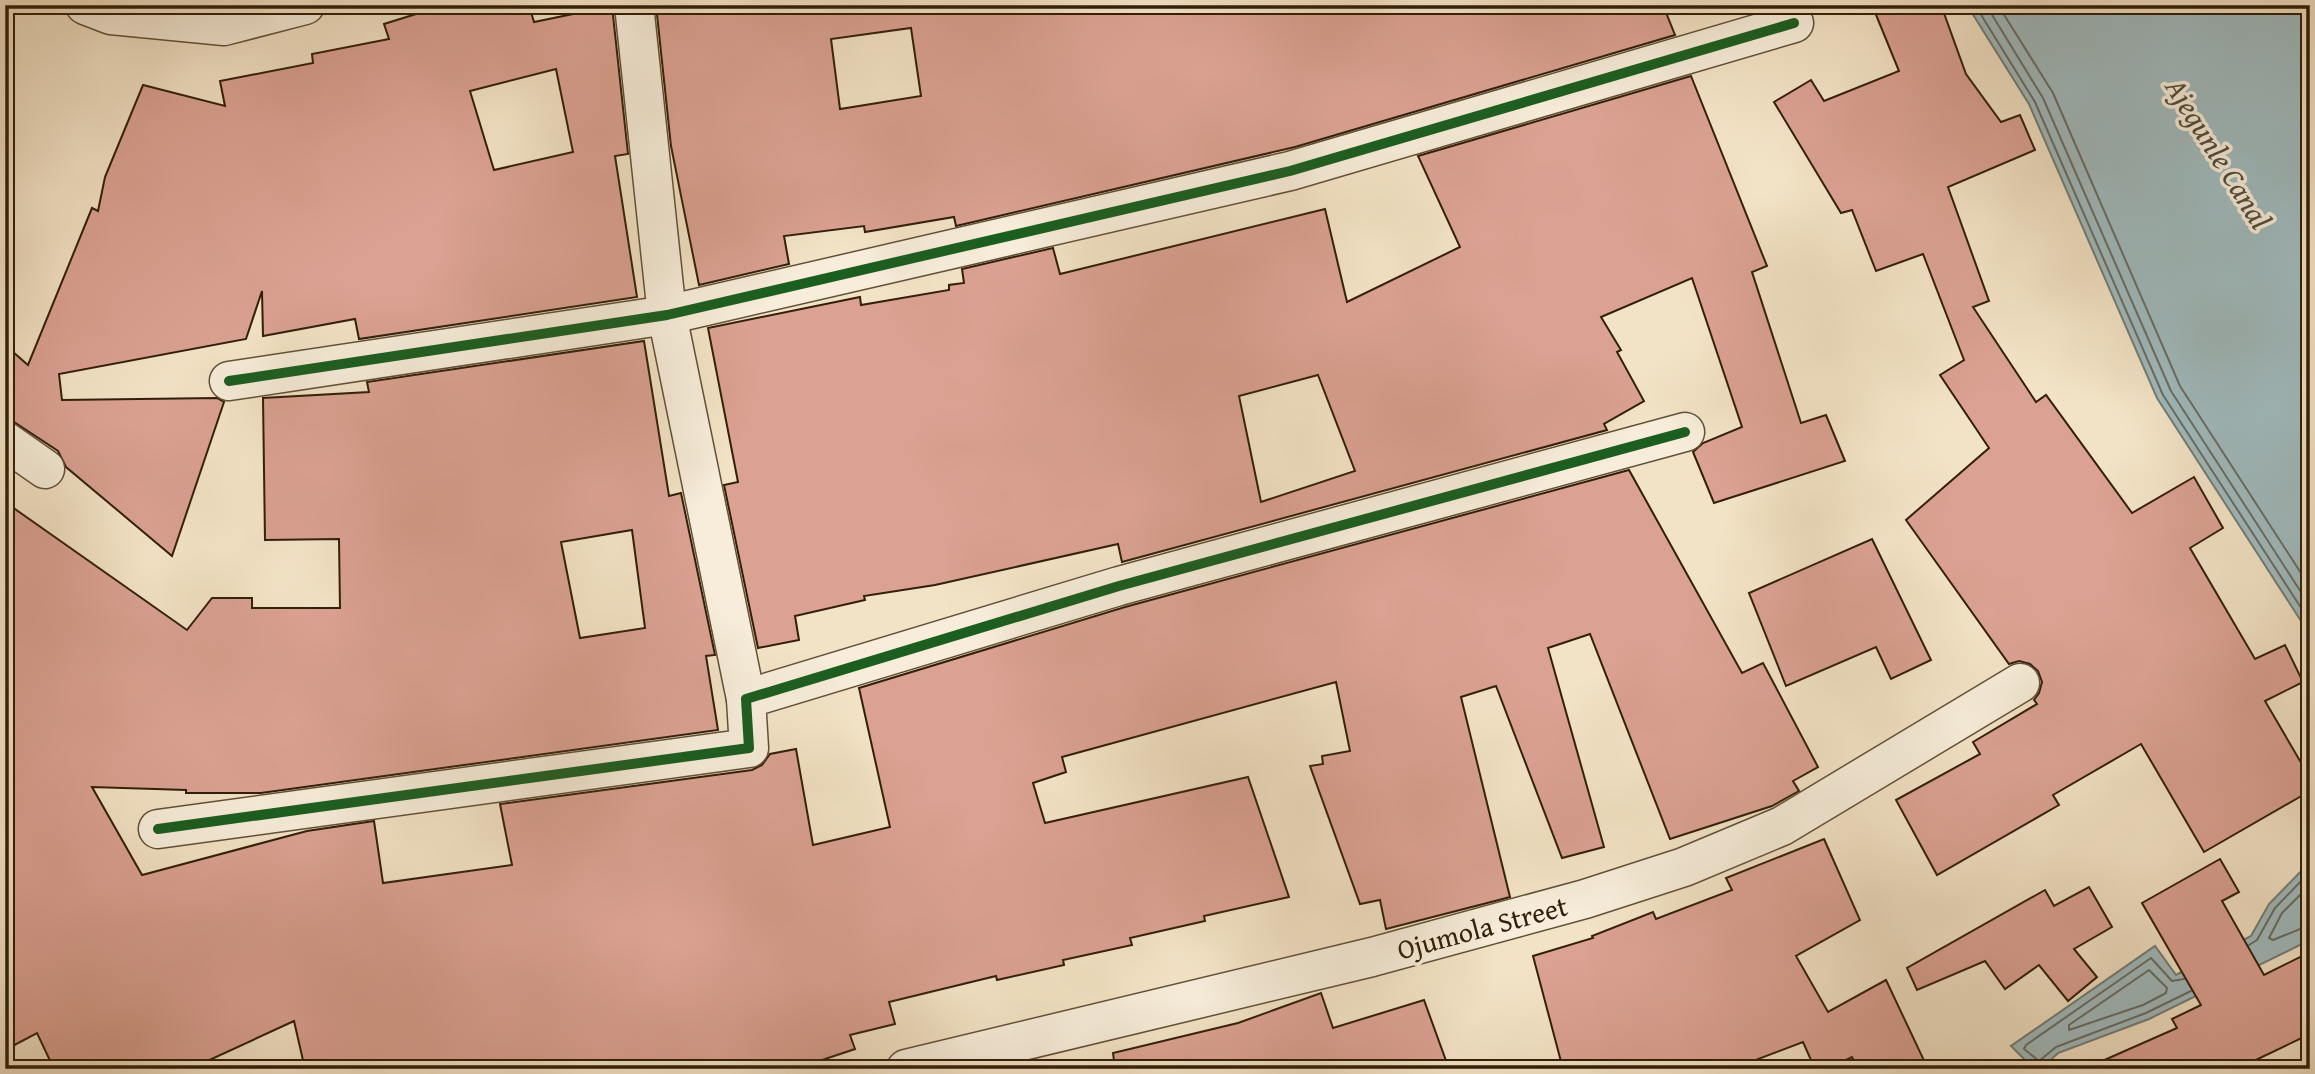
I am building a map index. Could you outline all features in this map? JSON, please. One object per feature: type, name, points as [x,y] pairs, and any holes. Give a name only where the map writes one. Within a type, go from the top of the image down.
[{"type":"street","points":[[85,5],[111,15],[224,26],[305,5]]},
{"type":"street","points":[[158,829],[749,748],[746,699],[667,315],[634,5]]},
{"type":"street","points":[[229,381],[667,315],[1290,171],[1794,23]]},
{"type":"street","points":[[746,699],[1119,586],[1685,432]]},
{"type":"street","points":[[5,441],[45,469]]},
{"type":"street","name":"Ojumola Street","points":[[905,1069],[1372,957],[1585,899],[1684,867],[1782,826],[2020,683]]},
{"type":"water","name":"Ajegunle Canal","points":[[1967,5],[2310,5],[2310,686],[2301,621],[2157,398],[2029,104]]},
{"type":"water","points":[[2310,862],[2310,940],[2149,1019],[2058,1053],[2041,1069],[2034,1069],[2011,1046],[2155,946],[2176,975],[2251,936],[2269,904]]},
{"type":"building","points":[[445,5],[529,5],[534,22],[612,6],[628,154],[615,156],[637,297],[359,339],[355,319],[263,336],[262,291],[246,339],[59,374],[62,400],[217,398],[224,402],[172,556],[66,467],[58,451],[5,416],[5,345],[28,365],[92,208],[98,211],[105,177],[143,85],[225,106],[220,81],[313,63],[312,54],[389,39],[384,24]],"holes":[[[556,69],[573,152],[494,170],[470,91]]]},
{"type":"building","points":[[656,5],[1663,5],[1675,35],[1295,147],[956,226],[954,217],[865,232],[864,226],[784,236],[789,264],[699,285],[671,146]],"holes":[[[911,28],[921,96],[840,109],[831,39]]]},
{"type":"building","points":[[1872,5],[1941,5],[1966,74],[2001,122],[2020,115],[2035,150],[1948,187],[1989,301],[1973,307],[2036,402],[2046,395],[2132,513],[2194,477],[2223,528],[2190,548],[2255,659],[2285,645],[2303,682],[2265,701],[2310,778],[2310,791],[2204,852],[2141,744],[2053,795],[2059,805],[1937,875],[1896,800],[1980,754],[1973,742],[2037,704],[2034,700],[2042,682],[2038,671],[2030,664],[2019,661],[2009,664],[1906,520],[1989,448],[1940,375],[1964,360],[1923,254],[1876,271],[1852,210],[1841,213],[1774,102],[1811,80],[1824,101],[1899,71]]},
{"type":"building","points":[[1691,76],[1767,266],[1752,272],[1801,423],[1826,415],[1845,461],[1714,503],[1693,452],[1703,443],[1742,427],[1692,278],[1601,317],[1621,350],[1617,352],[1644,401],[1604,424],[1607,430],[1122,562],[1118,544],[935,585],[864,596],[865,600],[795,616],[799,640],[758,648],[724,485],[738,482],[708,328],[860,297],[861,305],[949,290],[949,285],[964,283],[962,269],[1053,248],[1060,274],[1325,209],[1347,302],[1460,247],[1418,156]],"holes":[[[1318,375],[1355,471],[1261,502],[1239,396]]]},
{"type":"building","points":[[644,341],[669,496],[681,493],[715,655],[706,656],[718,730],[261,793],[186,793],[186,790],[92,787],[142,875],[307,831],[374,821],[383,883],[512,865],[500,804],[752,770],[762,765],[770,754],[796,749],[813,845],[890,827],[859,688],[1125,607],[1629,470],[1742,673],[1763,663],[1818,767],[1793,781],[1799,791],[1772,806],[1670,839],[1590,634],[1548,648],[1604,847],[1562,858],[1496,686],[1461,697],[1510,897],[1495,901],[1386,929],[1380,900],[1360,904],[1310,766],[1323,764],[1322,756],[1350,751],[1336,682],[1062,757],[1066,772],[1033,783],[1045,823],[1248,777],[1289,897],[1204,916],[1205,921],[1130,938],[1132,945],[1063,960],[1064,965],[997,980],[996,976],[889,1002],[895,1024],[850,1035],[855,1049],[795,1069],[305,1069],[294,1021],[190,1069],[54,1069],[37,1033],[5,1050],[5,502],[187,630],[212,598],[252,598],[252,608],[340,608],[339,539],[265,540],[263,398],[369,392],[367,382]],"holes":[[[632,530],[645,628],[580,638],[561,542]]]},
{"type":"building","points":[[1872,539],[1931,660],[1891,679],[1876,647],[1786,686],[1749,593]]},
{"type":"building","points":[[1824,839],[1860,920],[1796,956],[1828,1012],[1886,980],[1928,1069],[1858,1069],[1852,1057],[1827,1069],[1815,1069],[1803,1042],[1732,1069],[1563,1069],[1533,956],[1593,938],[1592,936],[1653,912],[1656,919],[1732,890],[1726,878]]},
{"type":"building","points":[[2220,859],[2239,892],[2222,901],[2264,975],[2310,952],[2310,1034],[2237,1069],[2084,1069],[2177,1028],[2172,1019],[2201,1005],[2142,903]]},
{"type":"building","points":[[2089,887],[2112,927],[2074,949],[2097,977],[2068,1001],[2039,965],[2005,989],[1985,961],[1917,990],[1907,968],[2045,890],[2054,906]]},
{"type":"building","points":[[1321,993],[1333,1028],[1424,1000],[1449,1069],[1115,1069],[1113,1053],[1238,1023]]},
{"type":"cycle path","points":[[229,381],[667,315],[1290,171],[1794,23]]},
{"type":"cycle path","points":[[158,829],[749,748],[746,699],[1119,586],[1685,432]]}]
